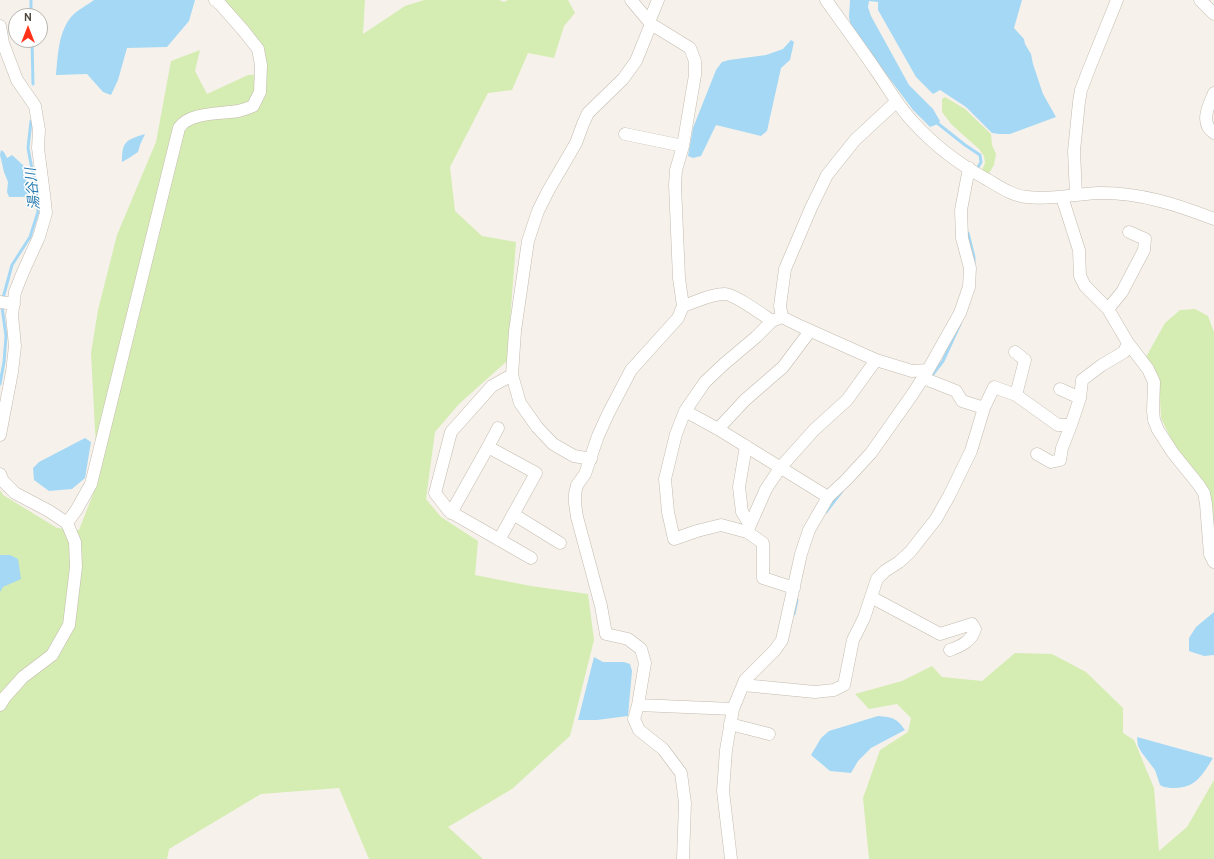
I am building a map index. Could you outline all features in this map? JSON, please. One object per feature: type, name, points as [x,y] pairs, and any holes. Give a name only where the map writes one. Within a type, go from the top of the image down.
[{"type":"street","points":[[67,524],[91,484],[179,128],[192,117],[240,111],[253,106],[260,92],[261,65],[258,49],[229,14],[215,0]]},
{"type":"street","points":[[631,0],[650,23],[690,48],[695,61],[695,75],[683,146],[676,170],[675,185],[679,278],[683,306],[678,318],[631,370],[598,436],[585,474],[577,485],[575,503],[577,517],[601,606],[606,634],[628,639],[641,649],[645,663],[634,720],[639,730],[663,749],[681,773],[685,803],[683,859]]},
{"type":"street","points":[[591,460],[574,456],[553,444],[537,427],[520,403],[512,375],[515,331],[528,241],[538,210],[576,142],[588,113],[623,79],[636,61],[658,0]]},
{"type":"street","points":[[826,0],[878,73],[896,102],[913,123],[976,174],[1015,194],[1026,197],[1062,197],[1117,193],[1139,196],[1172,204],[1214,219]]},
{"type":"street","points":[[1076,195],[1074,151],[1078,102],[1089,69],[1117,0]]},
{"type":"street","points":[[1200,0],[1214,14]]},
{"type":"street","points":[[0,26],[3,43],[17,80],[35,106],[39,130],[38,148],[46,213],[39,237],[15,292],[12,314],[14,346],[12,372],[0,435]]},
{"type":"street","points":[[1214,93],[1207,110],[1206,121],[1210,130],[1214,132]]},
{"type":"street","points":[[749,528],[721,525],[674,539],[668,512],[665,480],[676,434],[685,411],[705,382],[777,319],[785,269],[827,175],[855,140],[896,102]]},
{"type":"street","points":[[625,134],[683,146]]},
{"type":"street","points":[[731,859],[723,791],[726,750],[733,709],[745,680],[775,650],[782,640],[801,554],[809,530],[828,497],[871,453],[926,374],[960,313],[969,287],[970,268],[962,238],[961,210],[969,168]]},
{"type":"street","points":[[1062,197],[1079,250],[1080,276],[1085,286],[1108,309],[1128,343],[1148,369],[1154,382],[1153,411],[1154,420],[1158,430],[1173,453],[1204,493],[1210,554],[1214,562]]},
{"type":"street","points":[[1108,309],[1122,292],[1144,250],[1146,240],[1129,232]]},
{"type":"street","points":[[683,306],[713,295],[726,293],[777,319],[810,331],[876,360],[912,372],[926,374],[956,391],[962,402],[984,408]]},
{"type":"street","points":[[0,302],[14,304]]},
{"type":"street","points":[[718,429],[745,400],[783,367],[810,331]]},
{"type":"street","points":[[1037,454],[1051,462],[1060,460],[1062,448],[1080,398],[1082,380],[1102,365],[1124,352],[1128,343]]},
{"type":"street","points":[[1015,352],[1025,360],[1016,396]]},
{"type":"street","points":[[749,528],[766,489],[780,468],[814,430],[847,400],[876,360]]},
{"type":"street","points":[[512,375],[492,386],[450,432],[435,494],[448,511],[531,558]]},
{"type":"street","points":[[743,685],[815,692],[834,690],[844,685],[852,640],[864,618],[877,579],[910,552],[936,519],[971,451],[984,408],[994,387],[1016,396],[1058,425],[1071,425]]},
{"type":"street","points":[[1060,389],[1080,398]]},
{"type":"street","points":[[685,411],[718,429],[828,497]]},
{"type":"street","points":[[451,513],[498,428]]},
{"type":"street","points":[[488,446],[536,473],[499,540]]},
{"type":"street","points":[[746,446],[739,487],[742,512],[749,528],[763,543],[763,578],[794,588]]},
{"type":"street","points":[[0,474],[3,481],[15,493],[49,511],[67,524],[75,542],[76,567],[69,625],[52,656],[23,677],[0,704]]},
{"type":"street","points":[[513,514],[560,543]]},
{"type":"street","points":[[871,597],[940,634],[972,624],[975,628],[973,635],[962,646],[950,650]]},
{"type":"street","points":[[638,705],[733,709]]},
{"type":"street","points":[[730,724],[769,734]]},
{"type":"green space","points":[[221,0],[365,0],[363,34],[405,6],[424,0],[499,0],[504,2],[508,0],[568,0],[575,13],[564,26],[554,58],[528,53],[512,90],[488,93],[450,167],[455,211],[482,236],[516,242],[507,361],[459,404],[435,432],[426,499],[441,517],[478,541],[475,575],[531,586],[588,594],[594,640],[570,736],[512,789],[448,827],[483,859],[369,859],[339,788],[261,794],[169,849],[167,859],[0,859],[0,490],[3,495],[57,528],[79,530],[99,479],[91,353],[98,310],[117,235],[156,142],[171,61],[200,50],[195,71],[207,94],[248,75],[265,74],[264,47],[240,17]]},
{"type":"green space","points":[[945,97],[965,109],[991,134],[992,145],[996,154],[994,165],[988,175],[982,170],[985,163],[984,156],[979,149],[952,125],[942,112],[942,99]]},
{"type":"green space","points":[[1195,309],[1208,316],[1214,332],[1214,543],[1205,483],[1175,447],[1161,418],[1159,377],[1146,357],[1165,323],[1180,310]]},
{"type":"green space","points":[[1015,653],[1052,654],[1086,672],[1123,708],[1123,733],[1134,740],[1154,788],[1159,851],[1187,827],[1214,780],[1214,859],[869,859],[863,798],[880,750],[908,732],[911,718],[897,704],[869,709],[855,694],[902,681],[932,666],[942,677],[982,681]]},
{"type":"water","points":[[94,0],[195,0],[189,21],[167,47],[127,48],[118,80],[111,95],[103,92],[87,74],[56,75],[59,45],[63,30],[71,17]]},
{"type":"water","points":[[850,0],[1022,0],[1014,28],[1024,39],[1025,44],[1031,54],[1043,94],[1056,117],[1010,134],[992,133],[966,107],[940,90],[933,94],[916,77],[878,10],[878,2],[869,1],[868,7],[871,16],[909,85],[933,109],[940,121],[938,124],[930,127],[913,110],[851,27],[849,17]]},
{"type":"water","points":[[791,40],[794,42],[790,60],[781,68],[767,131],[761,136],[716,125],[701,156],[693,158],[688,156],[693,128],[716,70],[722,62],[766,55],[783,49]]},
{"type":"water","points":[[145,134],[138,152],[122,162],[124,145],[126,142]]},
{"type":"water","points":[[1,150],[7,158],[12,155],[24,166],[23,174],[31,189],[29,195],[23,197],[9,197],[7,192],[8,182],[0,155]]},
{"type":"water","points":[[85,438],[91,442],[85,478],[72,489],[49,491],[34,480],[33,468],[39,462]]},
{"type":"water","points":[[0,555],[10,555],[18,559],[21,579],[3,587],[0,592]]},
{"type":"water","points":[[1214,612],[1214,655],[1204,656],[1189,651],[1189,638],[1196,627]]},
{"type":"water","points":[[594,657],[603,662],[624,662],[630,664],[632,671],[628,716],[597,720],[578,720]]},
{"type":"water","points":[[878,716],[894,719],[905,730],[871,748],[858,761],[851,773],[830,771],[811,755],[821,738],[829,731]]},
{"type":"water","points":[[1137,737],[1213,758],[1202,775],[1194,783],[1182,787],[1165,787],[1160,785],[1155,770],[1138,746]]},
{"type":"waterway","name":"湯谷川","points":[[31,0],[31,8]]},
{"type":"waterway","name":"湯谷川","points":[[32,48],[33,84]]},
{"type":"waterway","name":"湯谷川","points":[[3,298],[12,265],[30,237],[38,212],[37,196],[28,148],[31,121]]},
{"type":"waterway","points":[[936,122],[980,155],[981,162],[976,171]]},
{"type":"waterway","points":[[968,233],[974,263]]},
{"type":"waterway","name":"湯谷川","points":[[0,384],[4,362],[6,336],[2,307]]},
{"type":"waterway","points":[[930,378],[943,361],[960,324]]},
{"type":"waterway","points":[[826,512],[842,491]]},
{"type":"waterway","points":[[794,614],[797,600]]}]
